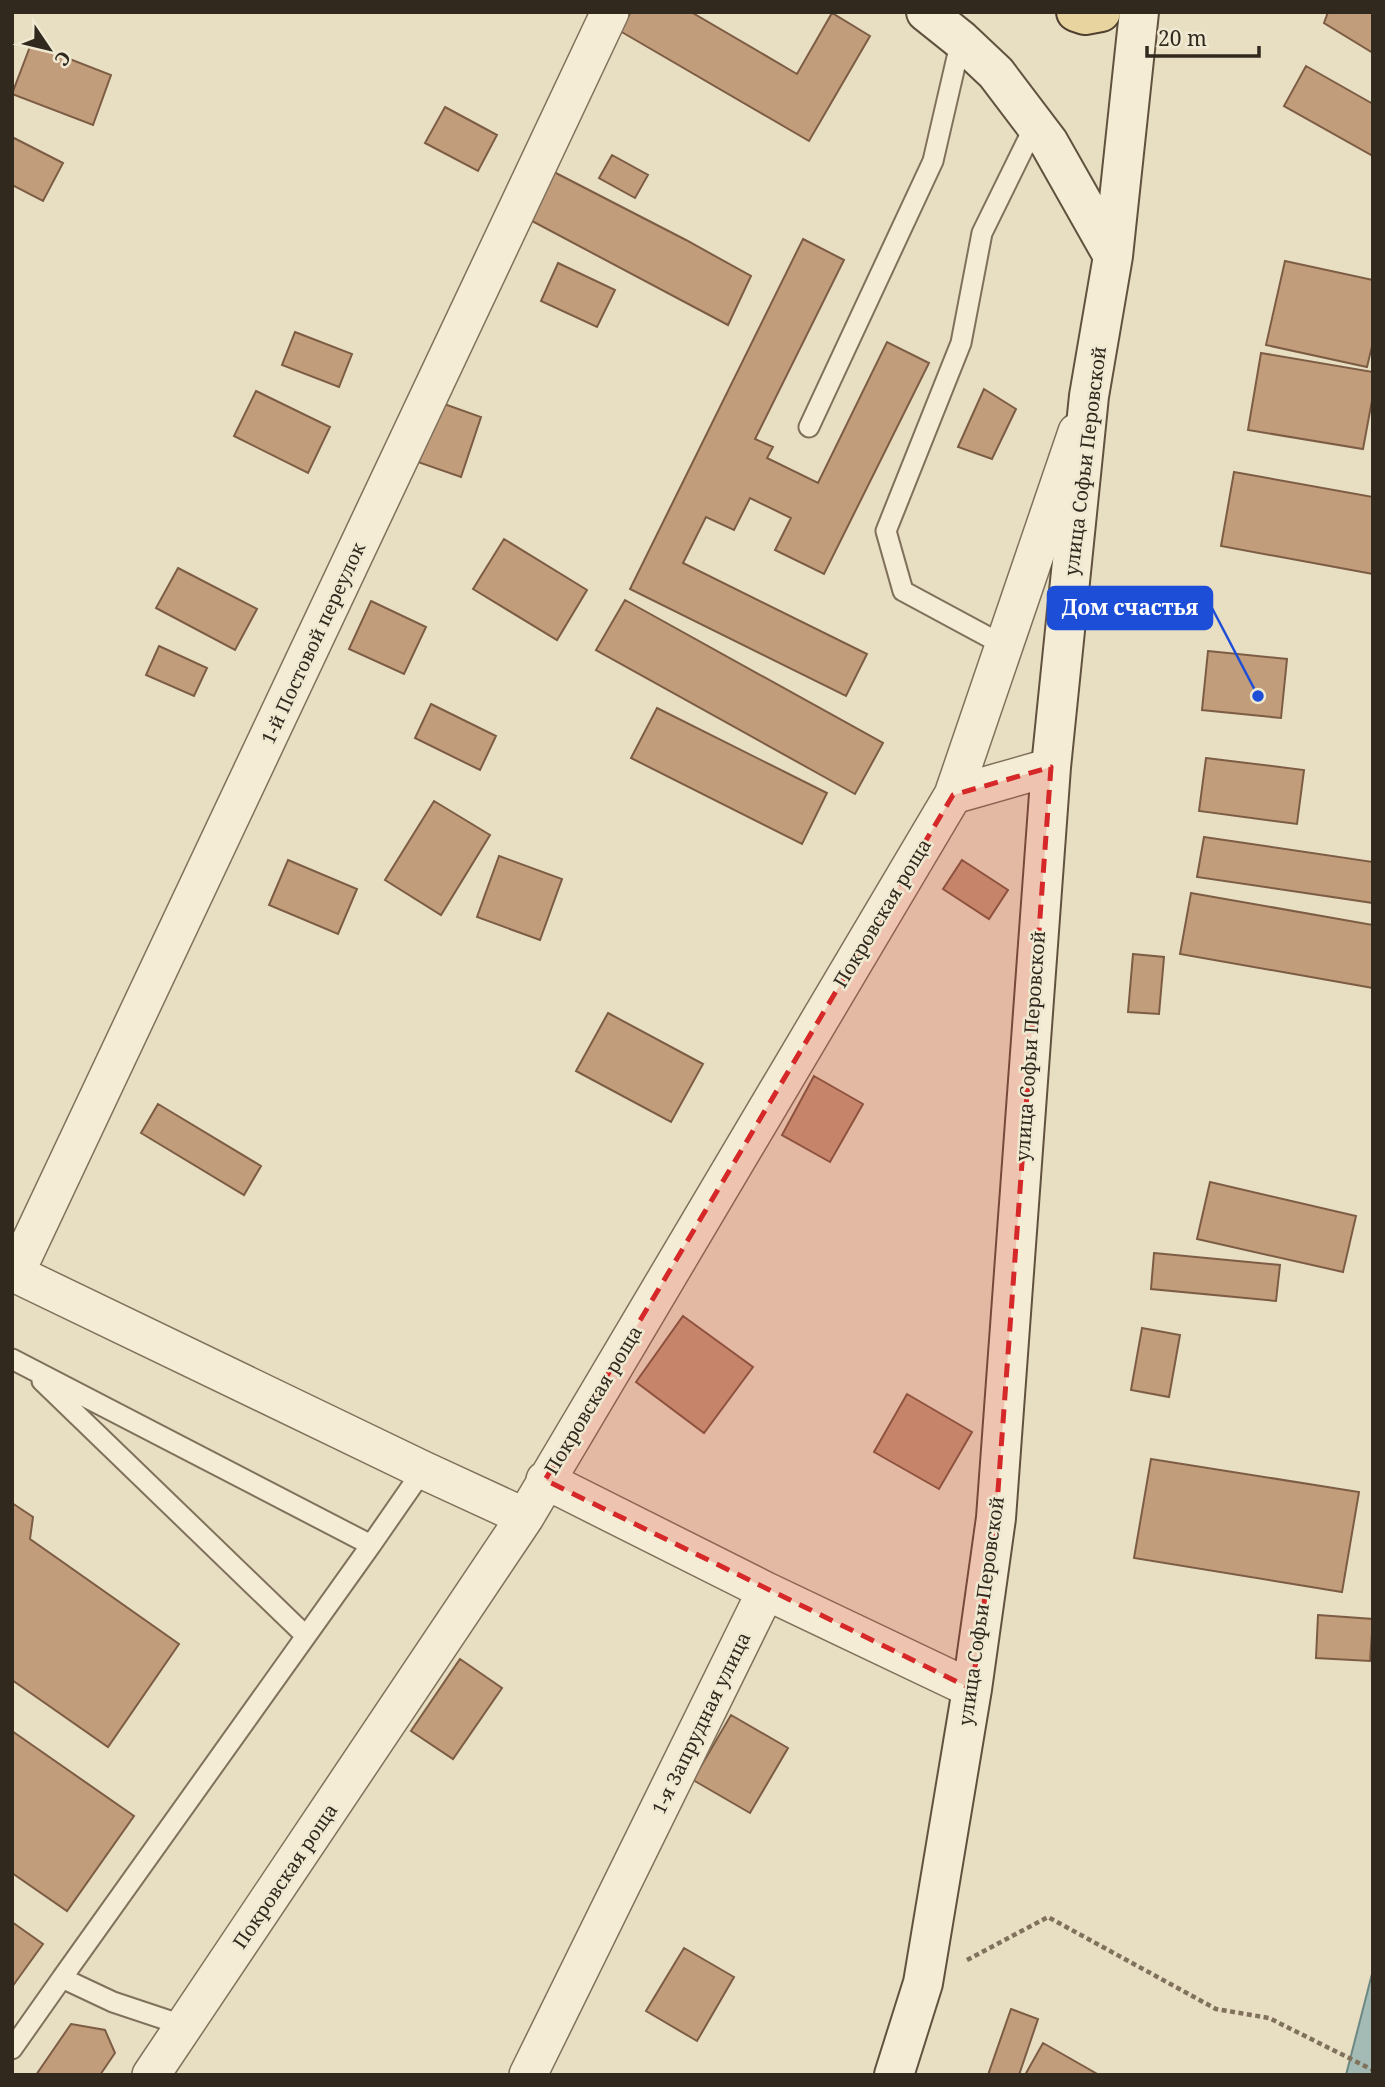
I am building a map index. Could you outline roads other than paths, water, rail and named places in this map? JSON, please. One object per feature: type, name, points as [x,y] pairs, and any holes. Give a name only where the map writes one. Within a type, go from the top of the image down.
[{"type":"main road","points":[[926,12],[996,73],[1049,143],[1113,256]]},
{"type":"main road","points":[[1076,12],[1085,15],[1101,12]]},
{"type":"main road","name":"улица Софьи Перовской","points":[[894,2075],[923,1983],[972,1689],[996,1518],[1051,767],[1089,396],[1113,256],[1139,12]]},
{"type":"street","name":"1-й Постовой переулок","points":[[14,1273],[610,12]]},
{"type":"street","name":"Покровская роща","points":[[151,2075],[525,1517],[953,795],[1089,396]]},
{"type":"street","points":[[953,795],[1051,767]]},
{"type":"street","points":[[14,1273],[525,1517]]},
{"type":"street","points":[[545,1480],[765,1591],[972,1689]]},
{"type":"street","name":"1-я Запрудная улица","points":[[528,2075],[765,1591]]},
{"type":"lane","points":[[809,427],[933,161],[961,40]]},
{"type":"lane","points":[[1005,646],[902,591],[886,531],[961,343],[982,233],[1035,125]]},
{"type":"lane","points":[[19,1362],[371,1545]]},
{"type":"lane","points":[[19,1362],[306,1636]]},
{"type":"lane","points":[[12,2049],[422,1470]]},
{"type":"lane","points":[[62,1978],[113,2002],[185,2025]]},
{"type":"water","points":[[1373,1970],[1373,2075],[1346,2075]]},
{"type":"place","name":"Дом счастья","points":[[1258,696]]}]
